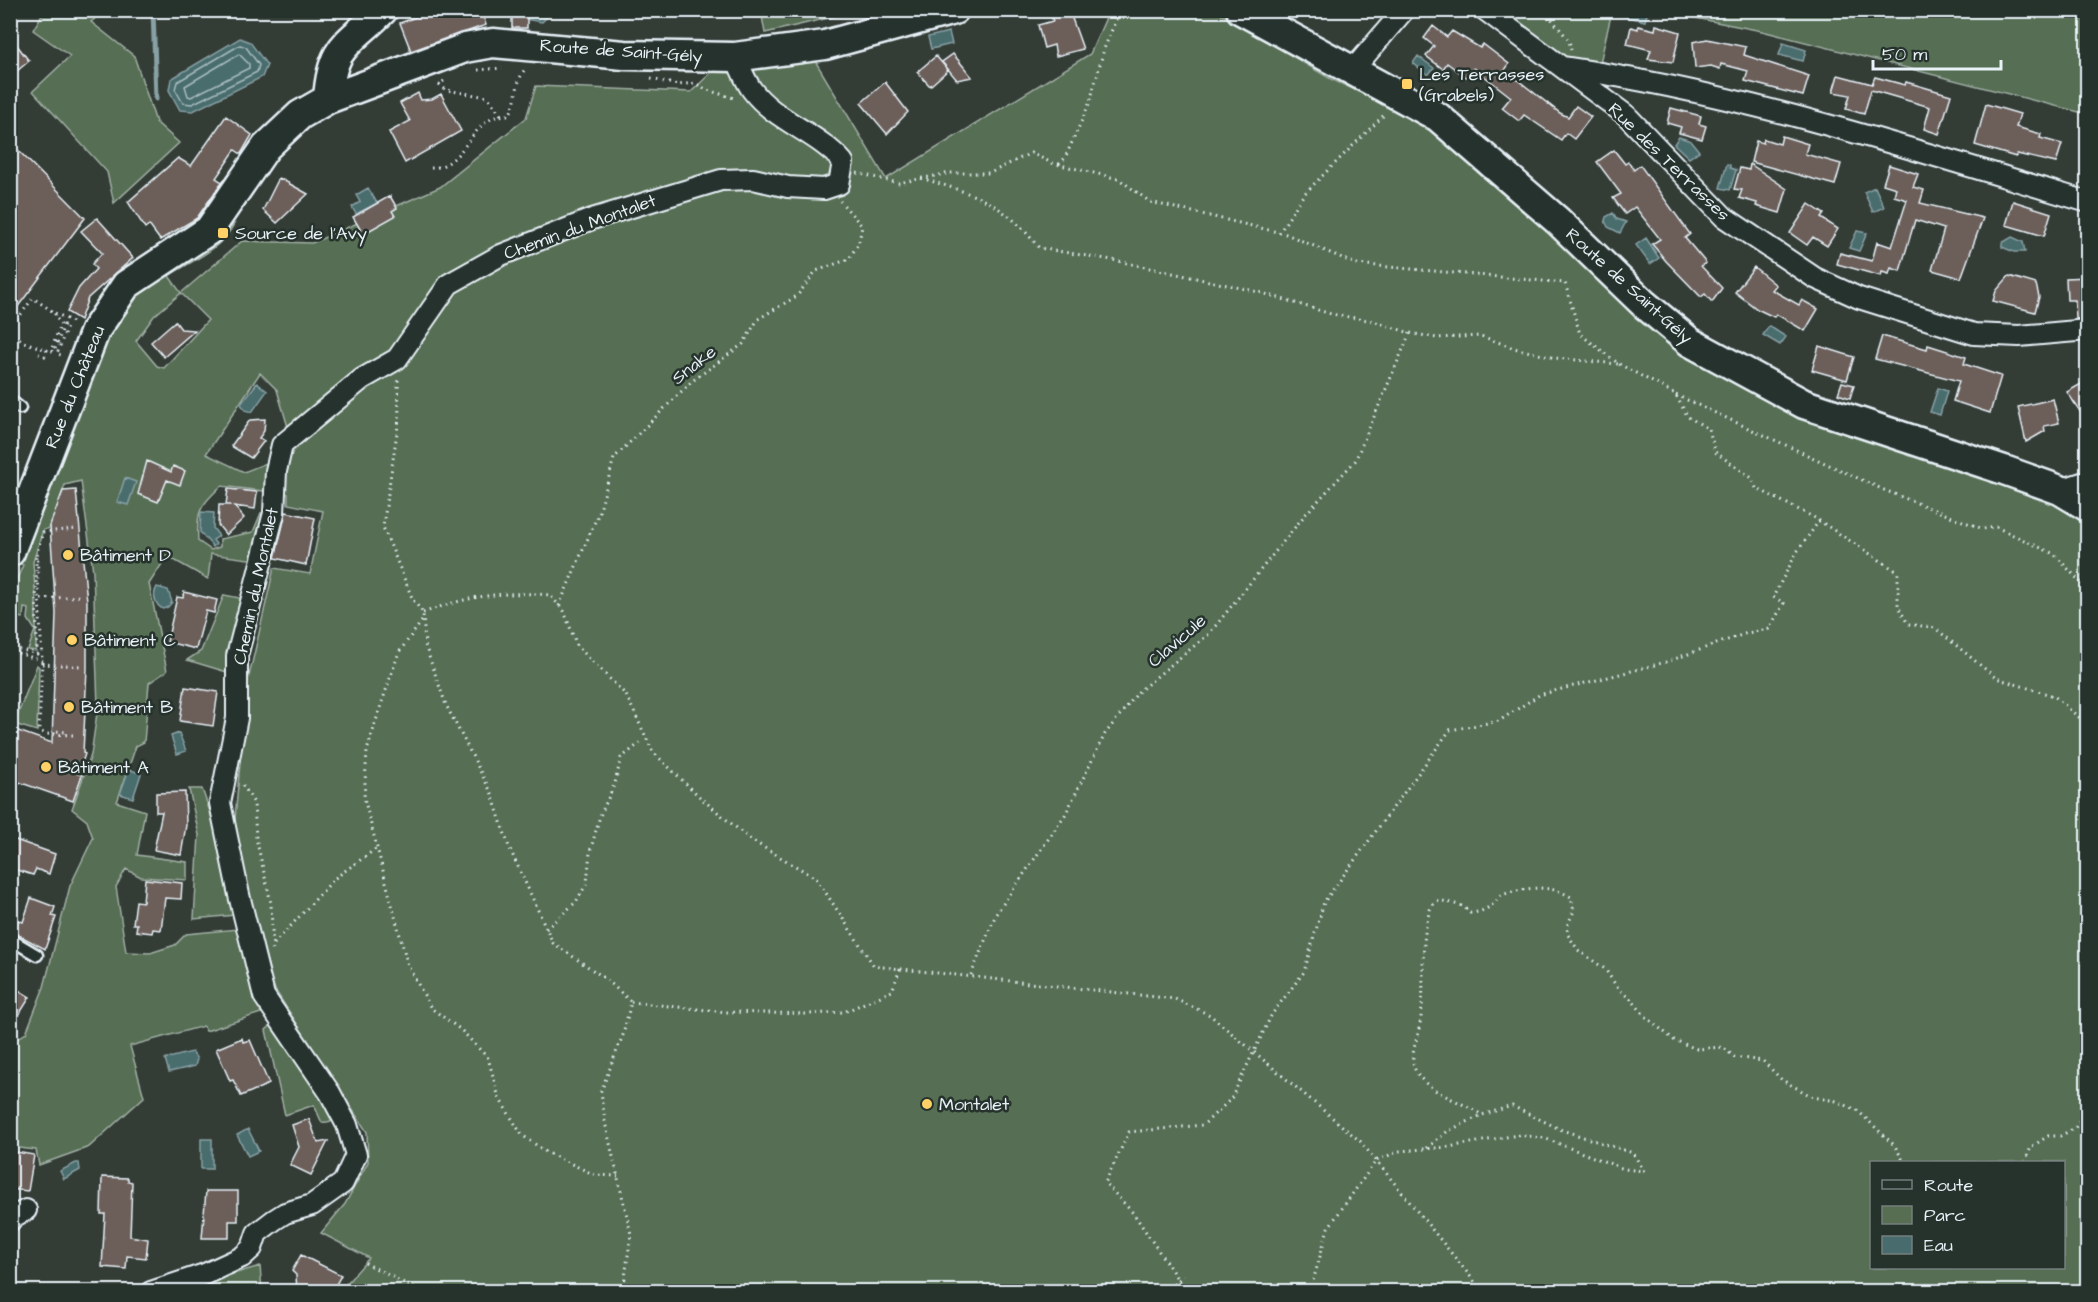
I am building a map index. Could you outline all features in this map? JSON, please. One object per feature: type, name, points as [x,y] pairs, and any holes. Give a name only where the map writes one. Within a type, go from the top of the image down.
[{"type":"street","points":[[328,99],[333,61],[341,49],[383,10]]},
{"type":"street","name":"Route de Saint-Gély","points":[[328,99],[465,48],[493,43],[633,56],[735,57],[825,45],[954,10]]},
{"type":"street","name":"Route de Saint-Gély","points":[[1241,10],[1351,72],[1438,117],[1558,221],[1644,304],[1690,342],[1804,404],[1930,443],[2060,490],[2088,507]]},
{"type":"street","points":[[1351,72],[1404,10]]},
{"type":"street","name":"Rue des Terrasses","points":[[1485,10],[1626,115],[1724,217],[1815,278],[1859,298],[1974,334],[2019,336],[2088,330]]},
{"type":"street","points":[[735,57],[752,90],[768,105],[832,149],[843,162],[839,184],[829,187]]},
{"type":"street","name":"Rue des Terrasses","points":[[1563,67],[1783,111],[2088,201]]},
{"type":"street","name":"Rue du Château","points":[[24,553],[95,331],[110,306],[126,285],[209,230],[266,147],[300,115],[328,99]]},
{"type":"street","name":"Chemin du Montalet","points":[[151,1292],[205,1274],[242,1257],[252,1248],[257,1233],[274,1220],[329,1196],[343,1183],[356,1155],[347,1125],[330,1093],[264,996],[241,903],[220,802],[237,718],[237,656],[274,513],[276,471],[282,445],[362,379],[397,359],[449,284],[501,255],[592,219],[721,180],[753,179],[788,187],[829,187]]},
{"type":"street","points":[[2060,490],[2088,481]]},
{"type":"lane","points":[[10,400],[20,408]]},
{"type":"lane","points":[[10,939],[37,955]]},
{"type":"path","points":[[1059,164],[1065,158],[1090,102],[1104,49],[1120,10]]},
{"type":"path","points":[[1544,10],[1569,40],[1572,53],[1563,67]]},
{"type":"path","points":[[521,66],[535,66]]},
{"type":"path","points":[[431,168],[448,163],[485,121],[501,115],[509,115],[513,108],[519,76],[527,66]]},
{"type":"path","points":[[469,71],[512,67]]},
{"type":"path","points":[[447,79],[439,84],[446,90],[488,97],[501,115]]},
{"type":"path","points":[[649,79],[678,85],[695,83],[735,98]]},
{"type":"path","points":[[1279,232],[1304,194],[1385,114],[1391,93]]},
{"type":"path","points":[[843,172],[873,176],[898,183],[919,177],[990,172],[1031,153],[1059,164],[1119,180],[1150,202],[1279,232],[1356,264],[1565,283],[1580,334],[1619,364],[1675,394],[1884,490],[1983,529],[1996,527],[2054,554],[2088,590]]},
{"type":"path","points":[[919,177],[985,199],[1022,226],[1039,248],[1259,292],[1331,314],[1373,321],[1410,333],[1437,338],[1481,336],[1514,348],[1555,358],[1619,364]]},
{"type":"path","name":"Snake","points":[[559,606],[600,510],[614,458],[691,382],[742,344],[758,319],[797,296],[816,271],[849,258],[859,242],[862,226],[829,187]]},
{"type":"path","points":[[39,354],[45,356],[47,350],[24,342],[10,330],[33,298],[67,318]]},
{"type":"path","points":[[55,313],[55,317],[62,323],[51,351],[54,352],[64,325],[67,327],[57,354],[61,355],[74,322]]},
{"type":"path","name":"Clavicule","points":[[970,975],[996,914],[1065,815],[1106,734],[1139,690],[1209,634],[1304,516],[1355,461],[1410,333]]},
{"type":"path","points":[[397,359],[399,419],[383,527],[414,600],[423,613],[425,645],[446,705],[492,794],[509,847],[554,943],[606,979],[631,1002],[726,1012],[809,1014],[844,1012],[892,991],[900,968]]},
{"type":"path","points":[[1675,394],[1688,417],[1709,429],[1715,452],[1752,478],[1756,488],[1819,521],[1898,573],[1898,606],[1908,624],[1935,628],[1996,678],[2054,696],[2082,720],[2088,721]]},
{"type":"path","points":[[1186,1292],[1134,1214],[1105,1183],[1129,1132],[1203,1125],[1231,1099],[1272,1014],[1304,972],[1324,902],[1450,730],[1498,721],[1539,695],[1666,662],[1747,633],[1769,629],[1784,603],[1773,597],[1797,552],[1819,521]]},
{"type":"path","points":[[53,531],[71,527]]},
{"type":"path","points":[[24,553],[44,532],[77,529]]},
{"type":"path","points":[[24,553],[41,599],[42,662],[39,730],[73,735]]},
{"type":"path","points":[[24,553],[34,556],[37,654],[19,651],[42,662],[81,666]]},
{"type":"path","points":[[423,613],[459,599],[519,593],[550,595],[559,606],[577,646],[626,695],[653,752],[702,799],[751,840],[816,878],[874,966],[1175,999],[1210,1015],[1360,1141],[1483,1292]]},
{"type":"path","points":[[57,598],[74,595]]},
{"type":"path","points":[[41,599],[81,596]]},
{"type":"path","points":[[423,620],[399,652],[367,751],[364,798],[408,966],[431,1008],[461,1030],[488,1058],[499,1098],[522,1135],[546,1152],[595,1175],[618,1176]]},
{"type":"path","points":[[57,665],[72,663]]},
{"type":"path","points":[[54,734],[54,731],[68,732]]},
{"type":"path","points":[[546,929],[576,902],[587,883],[590,852],[600,816],[615,783],[621,758],[644,740]]},
{"type":"path","points":[[239,780],[254,803],[256,838],[272,903],[273,956]]},
{"type":"path","points":[[274,944],[335,878],[376,848]]},
{"type":"path","points":[[1482,1115],[1467,1104],[1439,1093],[1418,1075],[1412,1062],[1420,1027],[1424,943],[1430,908],[1439,900],[1463,906],[1470,913],[1481,912],[1495,903],[1501,895],[1539,888],[1556,888],[1571,897],[1574,910],[1567,926],[1568,935],[1578,950],[1605,969],[1619,990],[1632,1000],[1660,1030],[1674,1040],[1697,1049],[1723,1047],[1734,1056],[1763,1061],[1782,1080],[1813,1097],[1836,1101],[1857,1110],[1895,1146],[1903,1161]]},
{"type":"path","points":[[623,1292],[631,1233],[601,1091],[623,1035],[631,1002]]},
{"type":"path","points":[[1310,1292],[1328,1228],[1376,1161],[1399,1151],[1426,1149],[1518,1135],[1544,1138],[1624,1169],[1644,1171],[1633,1153],[1562,1130],[1512,1106],[1482,1115],[1448,1131],[1426,1149]]},
{"type":"path","points":[[2025,1161],[2031,1148],[2048,1136],[2060,1136],[2075,1128],[2088,1109]]},
{"type":"path","points":[[365,1263],[422,1292]]},
{"type":"path","points":[[1165,1292],[1183,1276]]},
{"type":"green space","points":[[761,10],[858,11],[765,33]]},
{"type":"green space","points":[[44,11],[104,11],[91,22],[134,56],[156,122],[179,143],[114,203],[107,172],[33,91],[70,56],[33,30]]},
{"type":"green space","points":[[1109,11],[1216,11],[1331,79],[1428,123],[1682,351],[2060,504],[2087,527],[2087,1291],[340,1291],[369,1258],[321,1233],[345,1204],[368,1162],[367,1132],[275,990],[233,841],[247,685],[274,568],[310,574],[323,511],[288,504],[288,494],[221,486],[201,510],[198,522],[198,541],[211,550],[220,547],[220,539],[253,532],[261,513],[268,515],[256,560],[211,554],[208,579],[167,556],[149,584],[167,671],[149,683],[144,742],[136,746],[117,802],[145,811],[137,855],[187,862],[187,880],[141,877],[126,869],[116,887],[126,952],[150,953],[175,945],[186,934],[238,929],[267,1011],[206,1031],[203,1026],[130,1046],[144,1097],[89,1147],[39,1165],[36,1150],[11,1147],[11,1043],[26,1033],[44,987],[70,886],[93,838],[87,821],[72,809],[91,755],[98,706],[93,571],[81,481],[65,485],[50,528],[43,530],[33,562],[36,651],[28,650],[35,630],[28,619],[29,609],[24,608],[23,618],[11,616],[10,595],[23,565],[19,563],[102,348],[119,314],[155,278],[210,247],[234,224],[213,248],[169,276],[181,293],[242,241],[312,243],[440,187],[526,118],[536,86],[691,92],[714,70],[814,59],[886,179],[1090,54]],"holes":[[[181,293],[208,320],[164,368],[157,366],[136,341],[154,316]],[[260,373],[277,390],[293,444],[292,453],[244,472],[206,454]]]},
{"type":"green space","points":[[1495,11],[1612,11],[1600,63],[1551,54]]},
{"type":"green space","points":[[1660,11],[2087,11],[2087,114],[1762,31]]},
{"type":"green space","points":[[224,595],[245,599],[227,672],[187,660],[201,651]]},
{"type":"green space","points":[[37,665],[39,667],[37,731],[14,724]]},
{"type":"green space","points":[[189,789],[202,789],[218,834],[235,915],[194,919],[199,835]]},
{"type":"green space","points":[[275,1022],[337,1120],[322,1123],[314,1105],[285,1115],[266,1030]]},
{"type":"green space","points":[[260,1266],[262,1291],[176,1291]]},
{"type":"water","points":[[525,11],[548,11],[548,16],[542,22],[525,19]]},
{"type":"water","points":[[1624,11],[1648,11],[1645,21],[1623,16]]},
{"type":"water","points":[[949,32],[952,44],[931,49],[928,37]]},
{"type":"water","points":[[240,38],[250,42],[267,65],[262,77],[193,111],[180,110],[169,90],[171,79]]},
{"type":"water","points":[[1783,43],[1806,50],[1803,61],[1779,55]]},
{"type":"water","points":[[1418,56],[1434,68],[1428,75],[1413,63]]},
{"type":"water","points":[[1679,137],[1691,141],[1699,151],[1689,158],[1674,144]]},
{"type":"water","points":[[1727,164],[1736,170],[1730,190],[1720,188]]},
{"type":"water","points":[[1875,187],[1884,207],[1873,212],[1864,192]]},
{"type":"water","points":[[368,188],[377,203],[356,214],[352,207],[360,202],[356,195]]},
{"type":"water","points":[[1613,213],[1617,219],[1626,222],[1620,233],[1608,227],[1605,221],[1606,217]]},
{"type":"water","points":[[1857,231],[1867,233],[1859,251],[1849,248]]},
{"type":"water","points":[[2012,237],[2023,242],[2025,252],[2014,252],[2002,247],[2002,243]]},
{"type":"water","points":[[1646,238],[1659,258],[1650,264],[1636,245]]},
{"type":"water","points":[[1769,326],[1786,337],[1780,345],[1763,335]]},
{"type":"water","points":[[257,383],[267,391],[252,412],[245,410],[241,404]]},
{"type":"water","points":[[1938,388],[1947,391],[1940,415],[1930,412]]},
{"type":"water","points":[[125,478],[136,482],[128,505],[117,502]]},
{"type":"water","points":[[201,512],[214,513],[213,528],[219,536],[213,540],[216,544],[213,547],[200,532]]},
{"type":"water","points":[[157,587],[168,590],[172,602],[168,607],[163,609],[156,602]]},
{"type":"water","points":[[179,733],[186,751],[177,754],[171,736]]},
{"type":"water","points":[[129,769],[141,774],[133,798],[120,794]]},
{"type":"water","points":[[192,1052],[197,1059],[195,1066],[169,1072],[165,1059]]},
{"type":"water","points":[[248,1129],[259,1151],[248,1156],[237,1135]]},
{"type":"water","points":[[201,1139],[212,1139],[212,1169],[201,1169]]},
{"type":"water","points":[[79,1163],[80,1170],[64,1179],[60,1171]]},
{"type":"building","points":[[434,10],[481,10],[486,25],[411,51],[400,23]]},
{"type":"building","points":[[512,10],[527,10],[527,28],[512,28]]},
{"type":"building","points":[[1069,10],[1083,49],[1056,56],[1054,45],[1044,48],[1038,25],[1053,21],[1051,16]]},
{"type":"building","points":[[1656,25],[1680,32],[1673,62],[1648,59],[1651,50],[1627,44],[1631,27],[1638,29],[1638,26],[1655,30]]},
{"type":"building","points":[[1433,26],[1447,37],[1452,31],[1480,48],[1483,44],[1509,64],[1505,70],[1560,113],[1568,117],[1576,106],[1591,117],[1574,139],[1566,133],[1561,140],[1524,115],[1519,121],[1502,108],[1511,97],[1474,68],[1466,77],[1447,63],[1443,69],[1426,56],[1434,46],[1424,38]]},
{"type":"building","points":[[10,36],[29,61],[10,77]]},
{"type":"building","points":[[1707,39],[1746,47],[1744,55],[1809,76],[1803,96],[1745,81],[1748,71],[1721,64],[1720,69],[1711,66],[1695,68],[1693,42]]},
{"type":"building","points":[[953,54],[972,77],[957,80],[942,62]]},
{"type":"building","points":[[936,56],[948,70],[930,86],[917,72]]},
{"type":"building","points":[[1838,75],[1872,84],[1875,77],[1905,85],[1906,82],[1951,95],[1939,134],[1924,129],[1930,107],[1871,90],[1864,114],[1846,109],[1850,95],[1833,92]]},
{"type":"building","points":[[885,82],[908,112],[887,134],[861,103]]},
{"type":"building","points":[[418,93],[421,100],[432,99],[441,94],[461,131],[405,163],[389,132],[410,121],[400,103]]},
{"type":"building","points":[[1986,104],[2020,114],[2016,127],[2041,134],[2040,138],[2062,144],[2056,163],[2017,154],[2016,157],[1975,145]]},
{"type":"building","points":[[1671,108],[1701,116],[1699,124],[1706,126],[1702,139],[1679,133],[1681,127],[1667,123]]},
{"type":"building","points":[[226,116],[252,135],[241,154],[235,150],[216,178],[222,182],[197,218],[160,240],[149,225],[145,228],[128,202],[178,158],[191,166]]},
{"type":"building","points":[[1782,136],[1808,144],[1805,154],[1841,164],[1835,185],[1751,162],[1756,141],[1763,143],[1764,139],[1780,144]]},
{"type":"building","points":[[10,142],[85,218],[10,317],[10,224],[18,214],[10,208]]},
{"type":"building","points":[[1614,150],[1625,164],[1628,162],[1634,170],[1640,165],[1690,234],[1685,238],[1706,263],[1701,266],[1722,288],[1712,302],[1705,294],[1701,297],[1652,244],[1660,239],[1635,207],[1625,214],[1613,198],[1621,194],[1597,162]]},
{"type":"building","points":[[1750,164],[1787,189],[1780,213],[1739,198],[1742,190],[1734,189],[1740,168],[1749,170]]},
{"type":"building","points":[[1889,165],[1918,174],[1913,187],[1924,190],[1920,203],[1983,218],[1961,278],[1932,270],[1944,229],[1915,220],[1900,271],[1891,268],[1889,274],[1882,272],[1881,276],[1837,264],[1840,253],[1872,261],[1877,242],[1892,247],[1907,200],[1894,196],[1896,188],[1883,184]]},
{"type":"building","points":[[279,178],[308,194],[277,223],[263,210]]},
{"type":"building","points":[[390,196],[397,208],[392,211],[395,216],[363,234],[353,217]]},
{"type":"building","points":[[2013,201],[2051,213],[2044,236],[2006,225]]},
{"type":"building","points":[[1809,204],[1824,214],[1821,218],[1838,229],[1827,246],[1813,237],[1807,245],[1790,233]]},
{"type":"building","points":[[97,218],[133,258],[88,298],[80,320],[67,312],[79,288],[96,269],[92,264],[102,253],[81,231]]},
{"type":"building","points":[[1754,267],[1776,285],[1772,290],[1799,305],[1802,300],[1818,309],[1805,331],[1776,314],[1774,317],[1757,309],[1735,292]]},
{"type":"building","points":[[2009,276],[2036,284],[2039,297],[2035,312],[1993,301],[1996,291]]},
{"type":"building","points":[[2088,277],[2088,318],[2076,319],[2075,300],[2067,300],[2066,278]]},
{"type":"building","points":[[175,321],[181,329],[195,330],[164,357],[151,342]]},
{"type":"building","points":[[1882,336],[1927,349],[1928,345],[1966,357],[1964,364],[2001,376],[1990,413],[1953,401],[1959,381],[1875,359]]},
{"type":"building","points":[[1819,346],[1854,357],[1847,380],[1812,370]]},
{"type":"building","points":[[2088,380],[2088,423],[2067,392]]},
{"type":"building","points":[[1842,382],[1854,385],[1850,398],[1838,394]]},
{"type":"building","points":[[2053,399],[2059,423],[2044,426],[2045,431],[2026,442],[2018,407]]},
{"type":"building","points":[[265,419],[264,431],[259,438],[264,441],[251,458],[231,446],[250,420]]},
{"type":"building","points":[[147,461],[171,472],[173,466],[185,471],[180,485],[167,480],[158,502],[138,494]]},
{"type":"building","points":[[228,489],[257,492],[255,509],[234,506],[244,518],[226,535],[218,525],[219,505],[226,505]]},
{"type":"building","points":[[76,490],[87,601],[87,668],[83,753],[85,754],[78,774],[82,775],[73,801],[10,779],[10,728],[52,743],[56,613],[50,525],[63,491]]},
{"type":"building","points":[[286,512],[315,518],[306,565],[275,558]]},
{"type":"building","points":[[184,592],[217,600],[214,613],[206,611],[196,649],[167,642],[177,597],[183,598]]},
{"type":"building","points":[[185,687],[218,692],[213,726],[180,721]]},
{"type":"building","points":[[185,792],[186,825],[181,855],[154,850],[162,812],[156,812],[156,793]]},
{"type":"building","points":[[10,838],[55,854],[49,874],[36,869],[33,875],[10,868]]},
{"type":"building","points":[[145,879],[182,883],[181,899],[165,898],[161,930],[153,929],[152,933],[136,931],[137,924],[133,924],[136,901],[143,902]]},
{"type":"building","points":[[31,898],[55,907],[52,916],[56,917],[45,949],[13,932],[17,920],[23,922]]},
{"type":"building","points":[[10,985],[30,997],[10,1029]]},
{"type":"building","points":[[242,1038],[243,1042],[250,1040],[269,1084],[241,1096],[233,1080],[230,1081],[216,1049]]},
{"type":"building","points":[[309,1119],[318,1143],[328,1141],[311,1175],[290,1165],[299,1147],[292,1125]]},
{"type":"building","points":[[10,1151],[34,1155],[28,1191],[10,1189]]},
{"type":"building","points":[[102,1177],[128,1178],[128,1181],[132,1182],[130,1236],[148,1239],[146,1258],[127,1256],[126,1269],[102,1267],[105,1214],[101,1214]]},
{"type":"building","points":[[206,1191],[238,1191],[238,1221],[229,1221],[229,1238],[202,1238]]},
{"type":"building","points":[[301,1255],[341,1275],[332,1292],[297,1292],[296,1275],[292,1271]]},
{"type":"waterway","points":[[153,10],[156,99]]},
{"type":"place","name":"Les Terrasses (Grabels)","points":[[1407,84]]},
{"type":"place","name":"Source de l'Avy","points":[[223,233]]},
{"type":"place","name":"Bâtiment D","points":[[68,555]]},
{"type":"place","name":"Bâtiment C","points":[[72,640]]},
{"type":"place","name":"Bâtiment B","points":[[69,707]]},
{"type":"place","name":"Bâtiment A","points":[[46,767]]},
{"type":"place","name":"Montalet","points":[[927,1104]]}]
